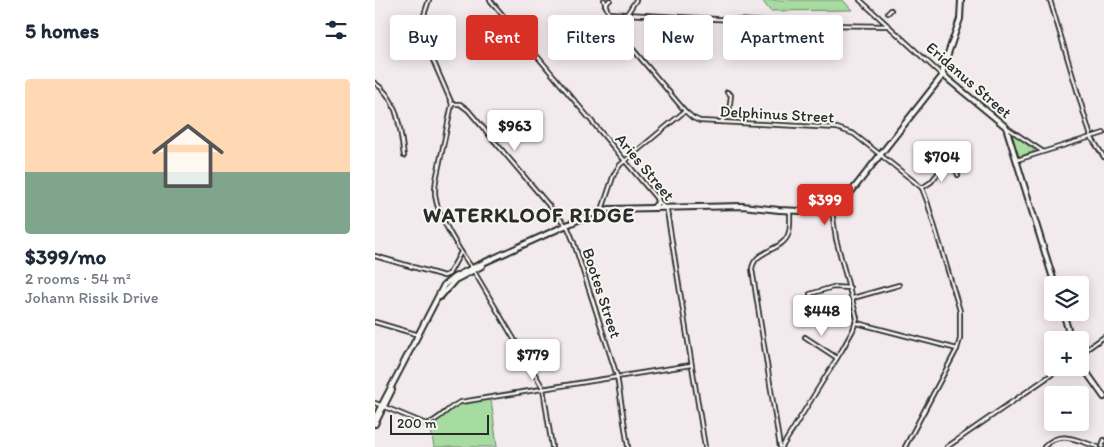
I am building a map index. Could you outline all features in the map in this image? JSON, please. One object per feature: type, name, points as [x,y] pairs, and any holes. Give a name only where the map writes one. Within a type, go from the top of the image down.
[{"type":"main road","points":[[375,418],[444,290],[472,269],[566,225],[602,210],[742,206],[790,211],[832,212],[844,201],[943,75],[943,68],[960,19],[961,0]]},
{"type":"main road","name":"Eridanus Street","points":[[943,75],[1006,127],[1052,276]]},
{"type":"main road","points":[[653,208],[658,203],[657,197]]},
{"type":"main road","points":[[1088,376],[1104,396]]},
{"type":"main road","points":[[375,424],[382,406]]},
{"type":"street","points":[[429,0],[422,21],[423,37],[452,104],[436,180],[435,195],[437,207],[461,252],[543,388],[552,447]]},
{"type":"street","name":"Aries Street","points":[[490,0],[657,197],[669,215],[705,447]]},
{"type":"street","name":"Delphinus Street","points":[[604,0],[615,28],[693,118],[700,121],[842,129],[850,132],[880,154],[922,188]]},
{"type":"street","points":[[605,5],[610,0]]},
{"type":"street","points":[[627,14],[635,0]]},
{"type":"street","name":"Eridanus Street","points":[[860,0],[943,75]]},
{"type":"street","points":[[1050,0],[1091,137],[1104,157]]},
{"type":"street","points":[[888,13],[891,10]]},
{"type":"street","points":[[608,13],[823,25],[889,26]]},
{"type":"street","points":[[375,83],[386,93],[397,115],[404,156]]},
{"type":"street","points":[[721,122],[728,116],[730,111],[731,95],[727,92]]},
{"type":"street","name":"Bootes Street","points":[[452,104],[460,104],[466,107],[566,225],[573,240],[617,376],[628,447]]},
{"type":"street","points":[[602,210],[614,174],[620,165],[685,111]]},
{"type":"street","points":[[1006,127],[1042,151]]},
{"type":"street","points":[[1015,160],[1104,132]]},
{"type":"street","points":[[905,447],[957,349],[960,339],[959,307],[922,188],[931,182],[953,154]]},
{"type":"street","points":[[948,161],[955,168],[958,175]]},
{"type":"street","points":[[781,447],[753,265],[757,258],[788,237],[790,211]]},
{"type":"street","points":[[781,447],[837,358],[856,323],[857,314],[836,239],[832,212]]},
{"type":"street","points":[[375,256],[444,276],[449,274],[461,252]]},
{"type":"street","points":[[853,298],[899,285]]},
{"type":"street","points":[[812,302],[810,294],[833,288],[850,288]]},
{"type":"street","points":[[375,322],[419,335]]},
{"type":"street","points":[[856,323],[957,349]]},
{"type":"street","points":[[805,337],[837,358]]},
{"type":"street","points":[[1089,348],[1104,337]]},
{"type":"street","points":[[375,403],[426,424],[433,422],[457,403],[691,365]]},
{"type":"street","points":[[947,447],[1049,376]]},
{"type":"street","points":[[1044,447],[1055,438],[1062,437],[1098,447]]},
{"type":"street","points":[[1102,447],[1104,440]]},
{"type":"green space","points":[[762,0],[843,0],[852,10],[770,11]]},
{"type":"green space","points":[[1010,132],[1035,151],[1020,156],[1017,155]]},
{"type":"green space","points":[[491,399],[497,447],[434,447],[430,425],[457,405]]},
{"type":"district","name":"WATERKLOOF RIDGE","points":[[529,214]]}]
